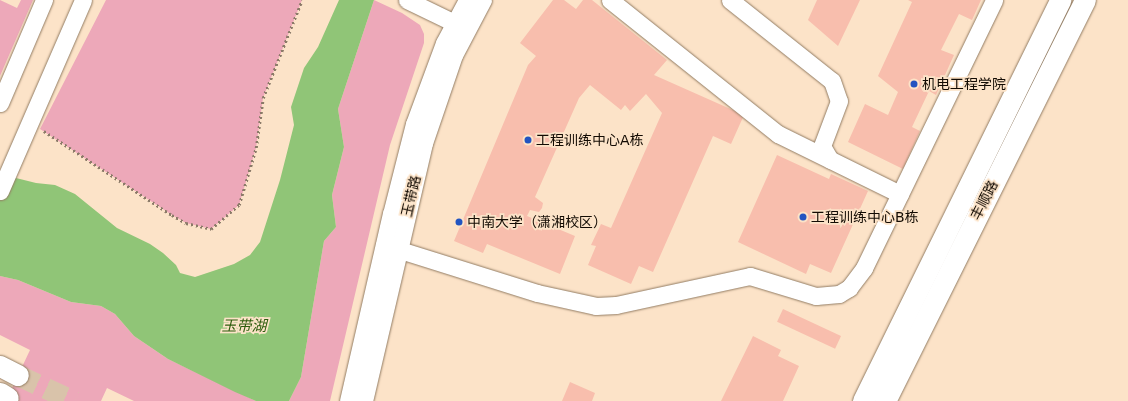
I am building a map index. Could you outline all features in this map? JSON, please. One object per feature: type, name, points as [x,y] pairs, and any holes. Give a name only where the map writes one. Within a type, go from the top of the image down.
[{"type":"main road","points":[[863,401],[1060,0]]},
{"type":"main road","name":"丰顺路","points":[[885,401],[1085,0]]},
{"type":"street","points":[[0,103],[44,0]]},
{"type":"street","points":[[0,191],[35,125],[83,0]]},
{"type":"street","points":[[408,0],[463,22]]},
{"type":"street","points":[[428,0],[463,22]]},
{"type":"street","points":[[463,22],[467,0]]},
{"type":"street","name":"玉带路","points":[[364,401],[383,280],[391,248],[463,22],[483,0]]},
{"type":"street","points":[[610,0],[772,129],[792,142],[900,194]]},
{"type":"street","points":[[730,0],[832,81],[838,101],[825,133],[822,151],[830,160]]},
{"type":"street","points":[[391,248],[537,293],[596,306],[616,305],[750,276],[804,293],[828,296],[839,294],[858,279],[994,0]]},
{"type":"street","points":[[792,142],[802,144],[811,143],[825,133]]},
{"type":"street","points":[[348,401],[383,280]]},
{"type":"path","points":[[35,125],[172,215],[186,223],[211,229],[240,205],[256,148],[262,98],[302,0]]},
{"type":"shaded area","points":[[0,0],[17,8],[21,0],[33,0],[0,76]]},
{"type":"shaded area","points":[[106,0],[302,0],[263,98],[256,148],[239,205],[211,229],[186,223],[172,215],[40,129]]},
{"type":"shaded area","points":[[374,0],[402,13],[420,25],[424,34],[424,43],[390,145],[330,401],[289,401],[301,377],[324,241],[336,227],[332,195],[344,147],[338,109]]},
{"type":"shaded area","points":[[0,276],[18,280],[71,302],[101,306],[115,314],[134,336],[168,359],[256,401],[134,401],[107,388],[101,401],[6,401],[30,350],[0,335]]},
{"type":"water","name":"玉带湖","points":[[339,0],[374,0],[338,109],[344,147],[332,195],[336,227],[324,241],[301,377],[289,401],[256,401],[235,392],[168,359],[134,336],[115,314],[101,306],[71,302],[18,280],[0,276],[0,174],[36,183],[55,185],[75,194],[117,228],[150,244],[163,253],[176,265],[180,273],[195,277],[234,264],[250,255],[260,242],[280,180],[294,125],[291,107],[304,68],[318,47]]},
{"type":"building","name":"工程训练中心A栋","points":[[553,0],[564,0],[576,9],[583,0],[592,0],[667,60],[654,75],[744,115],[731,144],[713,136],[653,272],[639,266],[631,284],[588,265],[596,246],[591,245],[601,224],[611,228],[662,113],[646,94],[630,111],[625,105],[621,110],[590,85],[579,98],[535,197],[543,203],[542,208],[539,212],[530,210],[527,216],[575,236],[560,274],[487,244],[483,253],[454,241],[528,65],[536,56],[520,43]]},
{"type":"building","points":[[817,0],[860,0],[838,46],[808,20]]},
{"type":"building","name":"机电工程学院","points":[[908,0],[981,0],[972,20],[959,14],[941,50],[954,55],[936,95],[929,91],[912,127],[920,131],[903,169],[848,142],[865,104],[888,115],[898,92],[878,76],[912,2]]},
{"type":"building","name":"工程训练中心B栋","points":[[777,155],[829,179],[831,174],[868,191],[831,273],[810,264],[806,274],[738,242]]},
{"type":"building","points":[[783,309],[841,336],[835,349],[777,322]]},
{"type":"building","points":[[753,336],[781,350],[778,356],[799,366],[783,401],[721,401]]},
{"type":"building","points":[[570,382],[595,393],[592,401],[562,401]]},
{"type":"tunnel","points":[[18,375],[74,401]]},
{"type":"place","name":"机电工程学院","points":[[914,84]]},
{"type":"place","name":"工程训练中心A栋","points":[[528,140]]},
{"type":"place","name":"工程训练中心B栋","points":[[803,217]]},
{"type":"place","name":"中南大学（潇湘校区）","points":[[459,222]]}]
